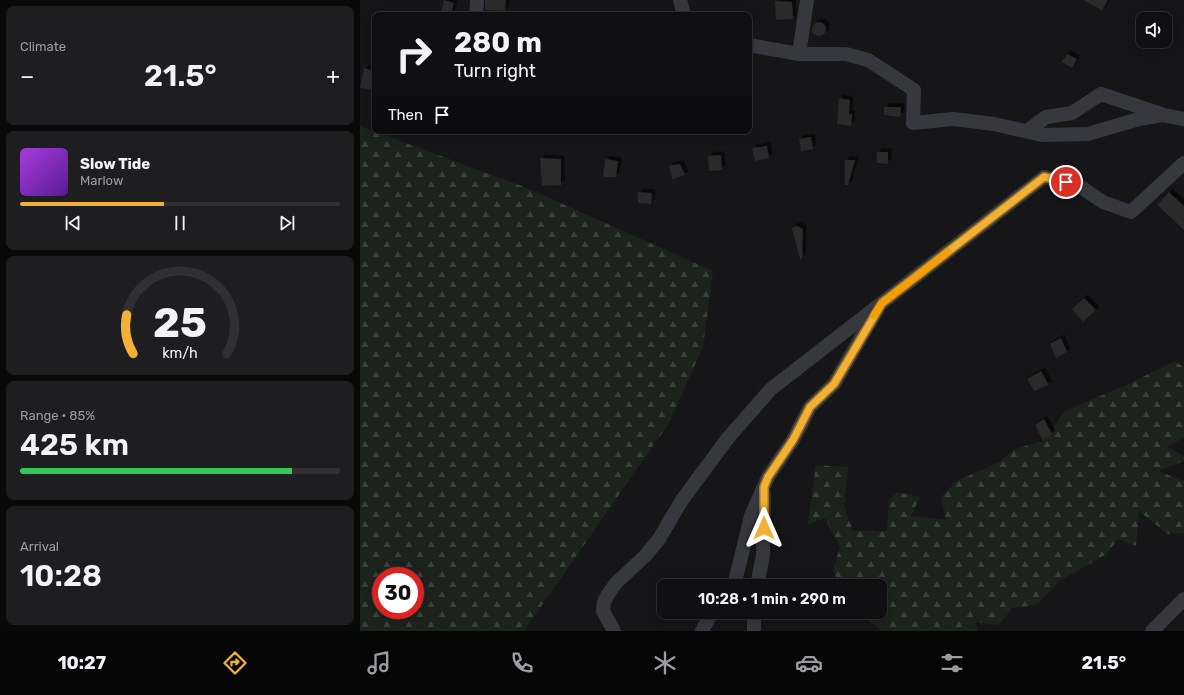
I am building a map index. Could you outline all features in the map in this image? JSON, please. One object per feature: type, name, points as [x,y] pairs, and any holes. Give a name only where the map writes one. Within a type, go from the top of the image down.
[{"type":"street","points":[[476,0],[476,12]]},
{"type":"street","points":[[680,0],[683,12]]},
{"type":"street","points":[[799,54],[807,0]]},
{"type":"street","points":[[752,46],[799,54],[846,54],[868,60],[914,90],[914,123],[953,119],[994,124],[1042,135],[1088,134],[1139,119],[1163,115]]},
{"type":"street","points":[[1027,132],[1046,117],[1072,113],[1101,94],[1163,115],[1184,119]]},
{"type":"street","points":[[614,631],[604,611],[604,602],[608,594],[616,583],[646,555],[659,539],[682,500],[728,438],[771,389],[1044,177],[1078,185],[1103,202],[1130,212],[1184,164]]},
{"type":"street","points":[[736,579],[750,516],[768,477],[793,440],[810,407],[834,384],[882,303]]},
{"type":"street","points":[[759,579],[763,555],[764,487]]},
{"type":"street","points":[[1152,631],[1184,599]]},
{"type":"street","points":[[702,631],[708,619]]},
{"type":"street","points":[[754,619],[754,631]]},
{"type":"green space","points":[[360,126],[372,130],[372,134],[382,134],[527,188],[713,271],[703,347],[669,423],[524,631],[360,631]]},
{"type":"green space","points":[[1174,361],[1184,367],[1184,438],[1167,447],[1184,456],[1184,461],[1158,471],[1184,481],[1184,533],[1168,534],[1139,511],[1136,546],[1118,539],[1107,554],[1061,580],[1036,605],[1012,608],[999,625],[975,622],[978,631],[882,631],[867,619],[887,619],[887,579],[837,579],[833,570],[840,547],[825,518],[808,524],[816,465],[848,467],[844,506],[853,531],[887,531],[889,500],[897,492],[920,497],[911,516],[946,520],[941,497],[957,481],[999,462],[1015,449],[1043,441],[1065,411],[1129,384]]},
{"type":"building","points":[[444,0],[454,3],[452,12],[441,12]]},
{"type":"building","points":[[485,0],[506,0],[505,11],[485,10]]},
{"type":"building","points":[[1083,0],[1108,0],[1102,10]]},
{"type":"building","points":[[775,1],[792,2],[793,19],[776,20]]},
{"type":"building","points":[[816,22],[822,22],[826,26],[826,32],[822,36],[816,36],[812,32],[812,26]]},
{"type":"building","points":[[1067,54],[1077,59],[1072,68],[1062,62]]},
{"type":"building","points":[[364,68],[372,70],[372,90],[360,88]]},
{"type":"building","points":[[839,98],[850,100],[849,114],[852,114],[851,126],[837,124]]},
{"type":"building","points":[[884,107],[901,107],[900,117],[884,115]]},
{"type":"building","points":[[811,137],[813,149],[801,151],[799,139]]},
{"type":"building","points":[[767,146],[769,158],[755,161],[752,148]]},
{"type":"building","points":[[877,152],[888,152],[888,164],[877,163]]},
{"type":"building","points":[[721,155],[722,170],[709,171],[708,156]]},
{"type":"building","points":[[540,158],[561,159],[561,185],[542,186]]},
{"type":"building","points":[[605,159],[618,161],[616,177],[603,177]]},
{"type":"building","points":[[845,160],[855,160],[848,185],[845,185]]},
{"type":"building","points":[[680,164],[685,175],[672,179],[669,166]]},
{"type":"building","points":[[638,192],[652,193],[651,204],[638,203]]},
{"type":"building","points":[[1169,192],[1184,206],[1184,230],[1157,205]]},
{"type":"building","points":[[797,226],[803,229],[802,259],[800,259],[792,228]]},
{"type":"building","points":[[1084,298],[1096,310],[1083,322],[1072,309]]},
{"type":"building","points":[[1061,338],[1067,352],[1056,358],[1050,344]]},
{"type":"building","points":[[1041,371],[1049,385],[1034,391],[1027,379]]},
{"type":"building","points":[[1044,419],[1052,434],[1043,441],[1035,425]]},
{"type":"slow traffic","points":[[874,315],[882,303],[948,252]]},
{"type":"route","points":[[764,528],[764,487],[768,477],[793,440],[810,407],[834,384],[882,303],[1044,177],[1066,182]]}]
